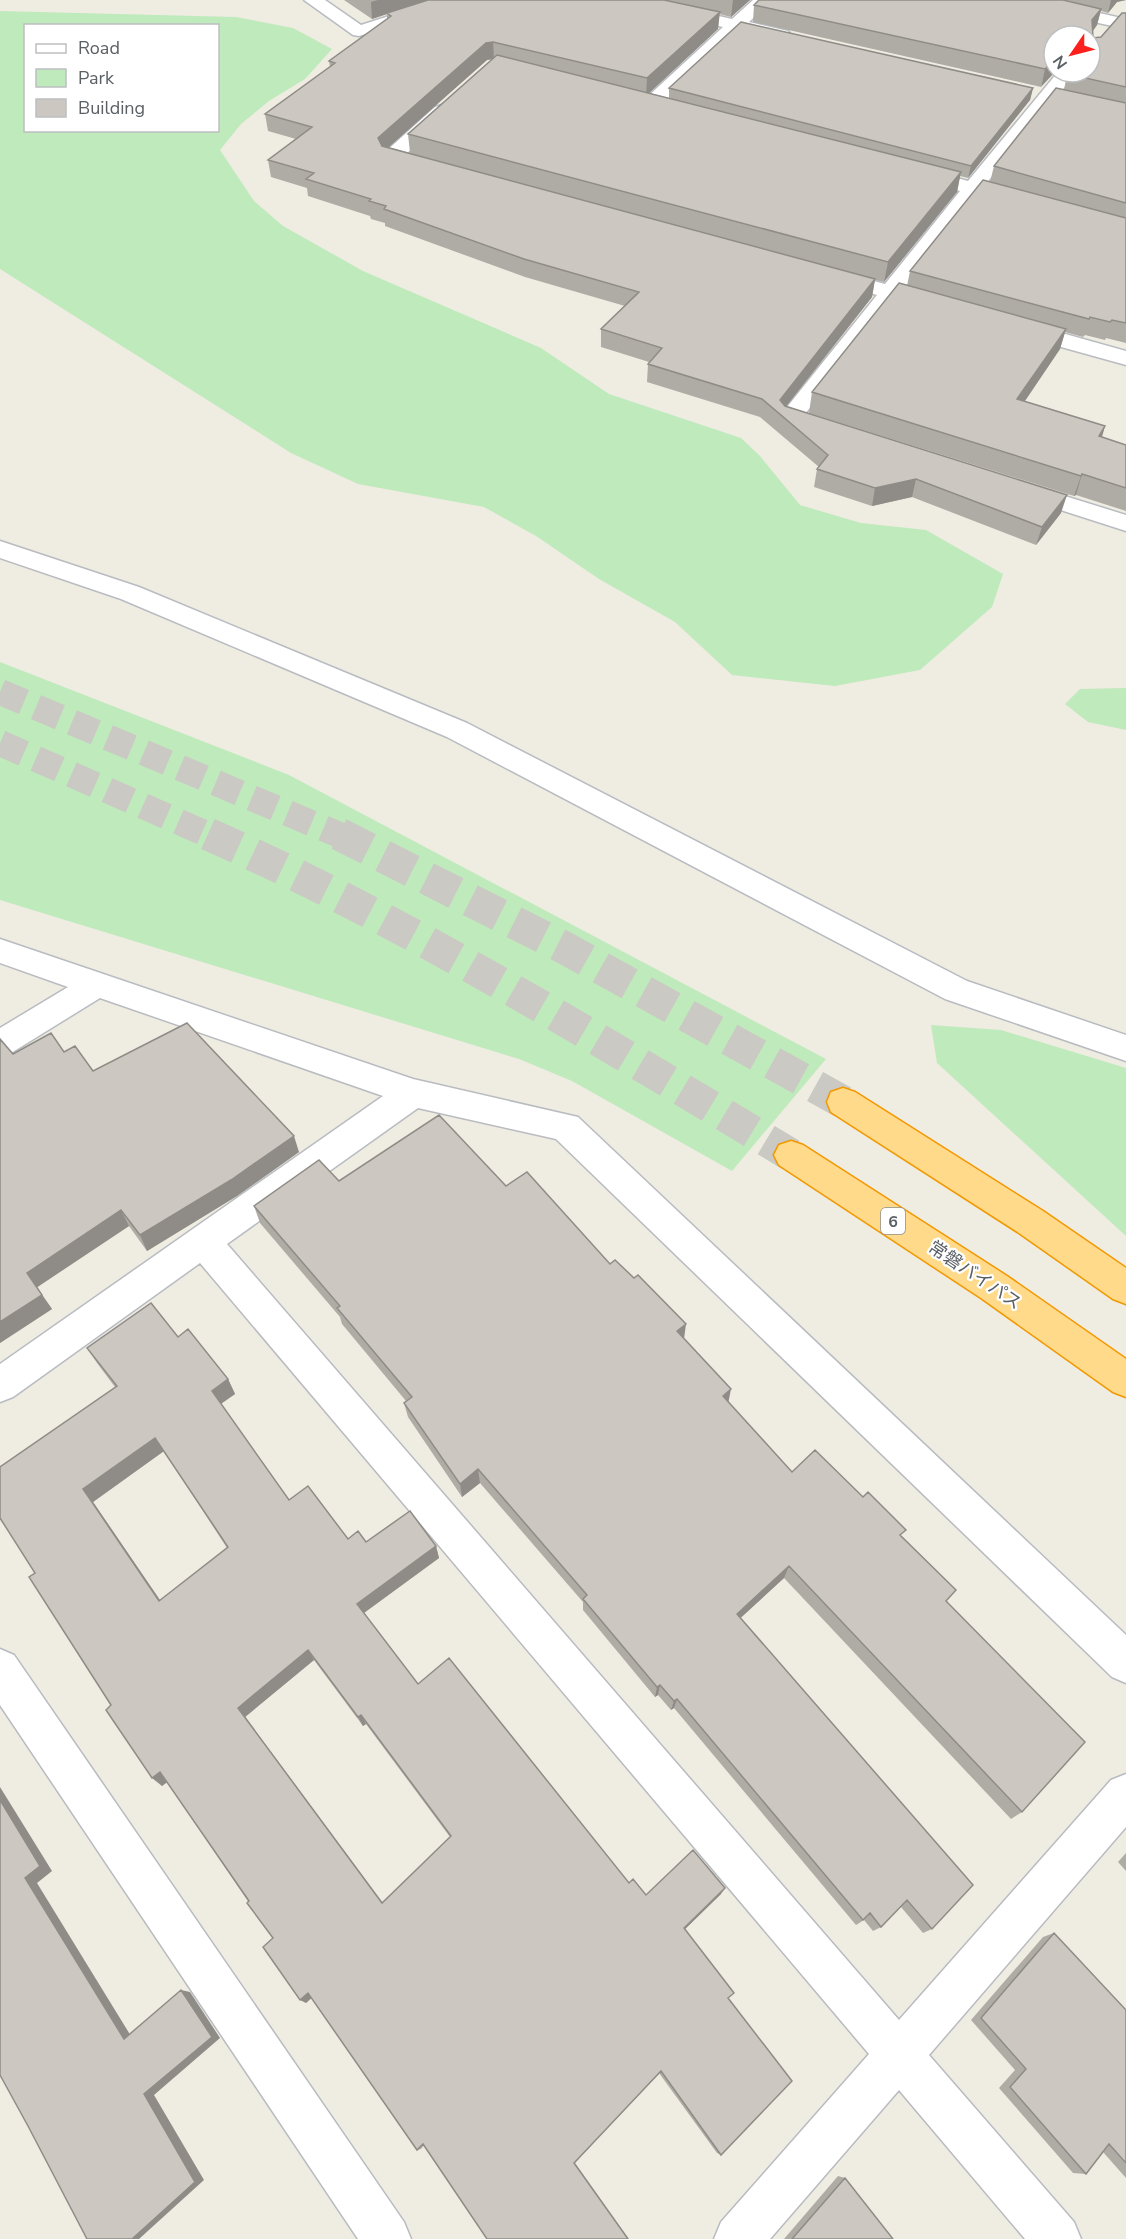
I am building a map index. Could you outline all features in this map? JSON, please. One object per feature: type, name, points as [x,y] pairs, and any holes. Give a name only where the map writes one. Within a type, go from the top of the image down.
[{"type":"highway","points":[[843,1102],[1031,1222],[1126,1279]]},
{"type":"highway","name":"常磐バイパス","points":[[791,1155],[994,1287],[1126,1380]]},
{"type":"highway","points":[[1031,1222],[1126,1288]]},
{"type":"highway","points":[[994,1287],[1126,1396]]},
{"type":"street","points":[[313,0],[358,31],[457,0]]},
{"type":"street","points":[[622,0],[805,40]]},
{"type":"street","points":[[651,104],[764,0]]},
{"type":"street","points":[[1018,0],[1120,23]]},
{"type":"street","points":[[1102,35],[1120,23],[1126,6]]},
{"type":"street","points":[[847,435],[791,417],[1057,84]]},
{"type":"street","points":[[1024,89],[1070,100]]},
{"type":"street","points":[[447,172],[391,157],[459,97]]},
{"type":"street","points":[[629,99],[674,110]]},
{"type":"street","points":[[894,167],[1040,206]]},
{"type":"street","points":[[810,270],[957,311]]},
{"type":"street","points":[[1002,323],[1126,358]]},
{"type":"street","points":[[1003,484],[1126,523]]},
{"type":"street","points":[[0,549],[130,593],[457,730],[956,990],[1126,1048]]},
{"type":"street","points":[[0,951],[99,983],[412,1093],[566,1127],[1126,1663]]},
{"type":"street","points":[[0,1044],[99,983]]},
{"type":"street","points":[[0,1385],[412,1093]]},
{"type":"street","points":[[202,1240],[1058,2239]]},
{"type":"street","points":[[0,1669],[387,2239]]},
{"type":"street","points":[[738,2239],[1126,1795]]},
{"type":"green space","points":[[0,11],[236,17],[293,28],[332,49],[305,79],[269,101],[241,124],[220,150],[254,201],[283,226],[363,271],[541,348],[609,394],[741,438],[760,456],[800,505],[861,523],[926,530],[1003,574],[992,607],[920,670],[835,686],[732,675],[675,622],[599,579],[536,536],[484,507],[358,484],[291,453],[0,269]]},
{"type":"green space","points":[[0,662],[289,775],[826,1059],[732,1171],[572,1081],[519,1059],[0,900]]},
{"type":"green space","points":[[1126,688],[1126,730],[1088,722],[1065,704],[1080,689]]},
{"type":"green space","points":[[931,1025],[1001,1030],[1126,1068],[1126,1236],[937,1063]]},
{"type":"building","points":[[428,0],[664,0],[720,12],[647,78],[493,42],[486,43],[378,138],[382,146],[875,279],[780,400],[785,406],[1067,495],[1042,527],[916,479],[875,488],[817,469],[828,455],[762,399],[648,364],[662,348],[601,329],[639,292],[524,259],[384,209],[386,206],[369,201],[371,199],[306,179],[314,173],[268,160],[312,127],[265,114],[335,63],[329,61],[391,16],[387,13]]},
{"type":"building","points":[[759,0],[1063,0],[1101,9],[1092,20],[1092,24],[1042,24],[1042,68],[754,5]]},
{"type":"building","points":[[1122,13],[1126,13],[1126,87],[1102,82],[1102,36]]},
{"type":"building","points":[[741,22],[1033,88],[971,166],[669,88]]},
{"type":"building","points":[[497,55],[961,172],[888,262],[408,134]]},
{"type":"building","points":[[1056,88],[1126,103],[1126,203],[994,166]]},
{"type":"building","points":[[983,180],[1126,218],[1126,323],[1090,317],[1089,319],[910,271]]},
{"type":"building","points":[[899,283],[1066,329],[1017,399],[1105,426],[1099,436],[1126,445],[1126,488],[812,392]]},
{"type":"building","points":[[187,1023],[294,1136],[231,1180],[140,1235],[121,1210],[27,1273],[42,1295],[0,1322],[0,1039],[13,1054],[51,1033],[64,1052],[75,1046],[93,1071]]},
{"type":"building","points":[[439,1115],[506,1186],[527,1172],[610,1264],[615,1260],[634,1278],[638,1275],[686,1324],[677,1331],[731,1389],[723,1396],[792,1472],[815,1450],[863,1497],[868,1492],[906,1530],[900,1535],[956,1590],[946,1601],[1085,1742],[1022,1812],[789,1566],[737,1614],[973,1885],[932,1929],[907,1900],[881,1927],[870,1913],[863,1920],[677,1699],[674,1701],[660,1685],[657,1687],[583,1599],[587,1595],[478,1469],[460,1484],[404,1403],[412,1397],[337,1308],[340,1306],[254,1206],[319,1160],[339,1181]]},
{"type":"building","points":[[151,1303],[178,1337],[188,1329],[228,1379],[212,1391],[289,1500],[308,1486],[348,1539],[358,1531],[366,1542],[410,1511],[436,1546],[357,1604],[418,1684],[449,1658],[629,1883],[633,1879],[646,1895],[693,1850],[725,1888],[684,1928],[734,1993],[728,1998],[792,2081],[721,2155],[661,2071],[574,2163],[628,2239],[487,2239],[423,2144],[417,2150],[308,1993],[300,2000],[263,1947],[273,1938],[247,1903],[249,1901],[160,1772],[152,1778],[106,1710],[111,1705],[29,1577],[35,1573],[0,1518],[0,1467],[117,1386],[87,1348]],"holes":[[[155,1438],[228,1547],[159,1601],[83,1489]],[[308,1650],[358,1717],[361,1715],[451,1836],[382,1903],[238,1708]]]},
{"type":"building","points":[[0,1800],[40,1866],[25,1878],[124,2039],[181,1990],[212,2037],[144,2094],[195,2182],[132,2239],[87,2239],[0,2075]]},
{"type":"building","points":[[1054,1933],[1126,2010],[1126,2163],[1109,2144],[1086,2174],[1010,2087],[1026,2069],[981,2018]]},
{"type":"building","points":[[845,2178],[893,2239],[792,2239]]},
{"type":"tunnel","points":[[0,692],[342,836]]},
{"type":"tunnel","points":[[0,743],[211,836]]},
{"type":"tunnel","points":[[208,834],[284,869],[432,945],[577,1027],[791,1155]]},
{"type":"tunnel","points":[[339,834],[563,947],[843,1102]]}]
